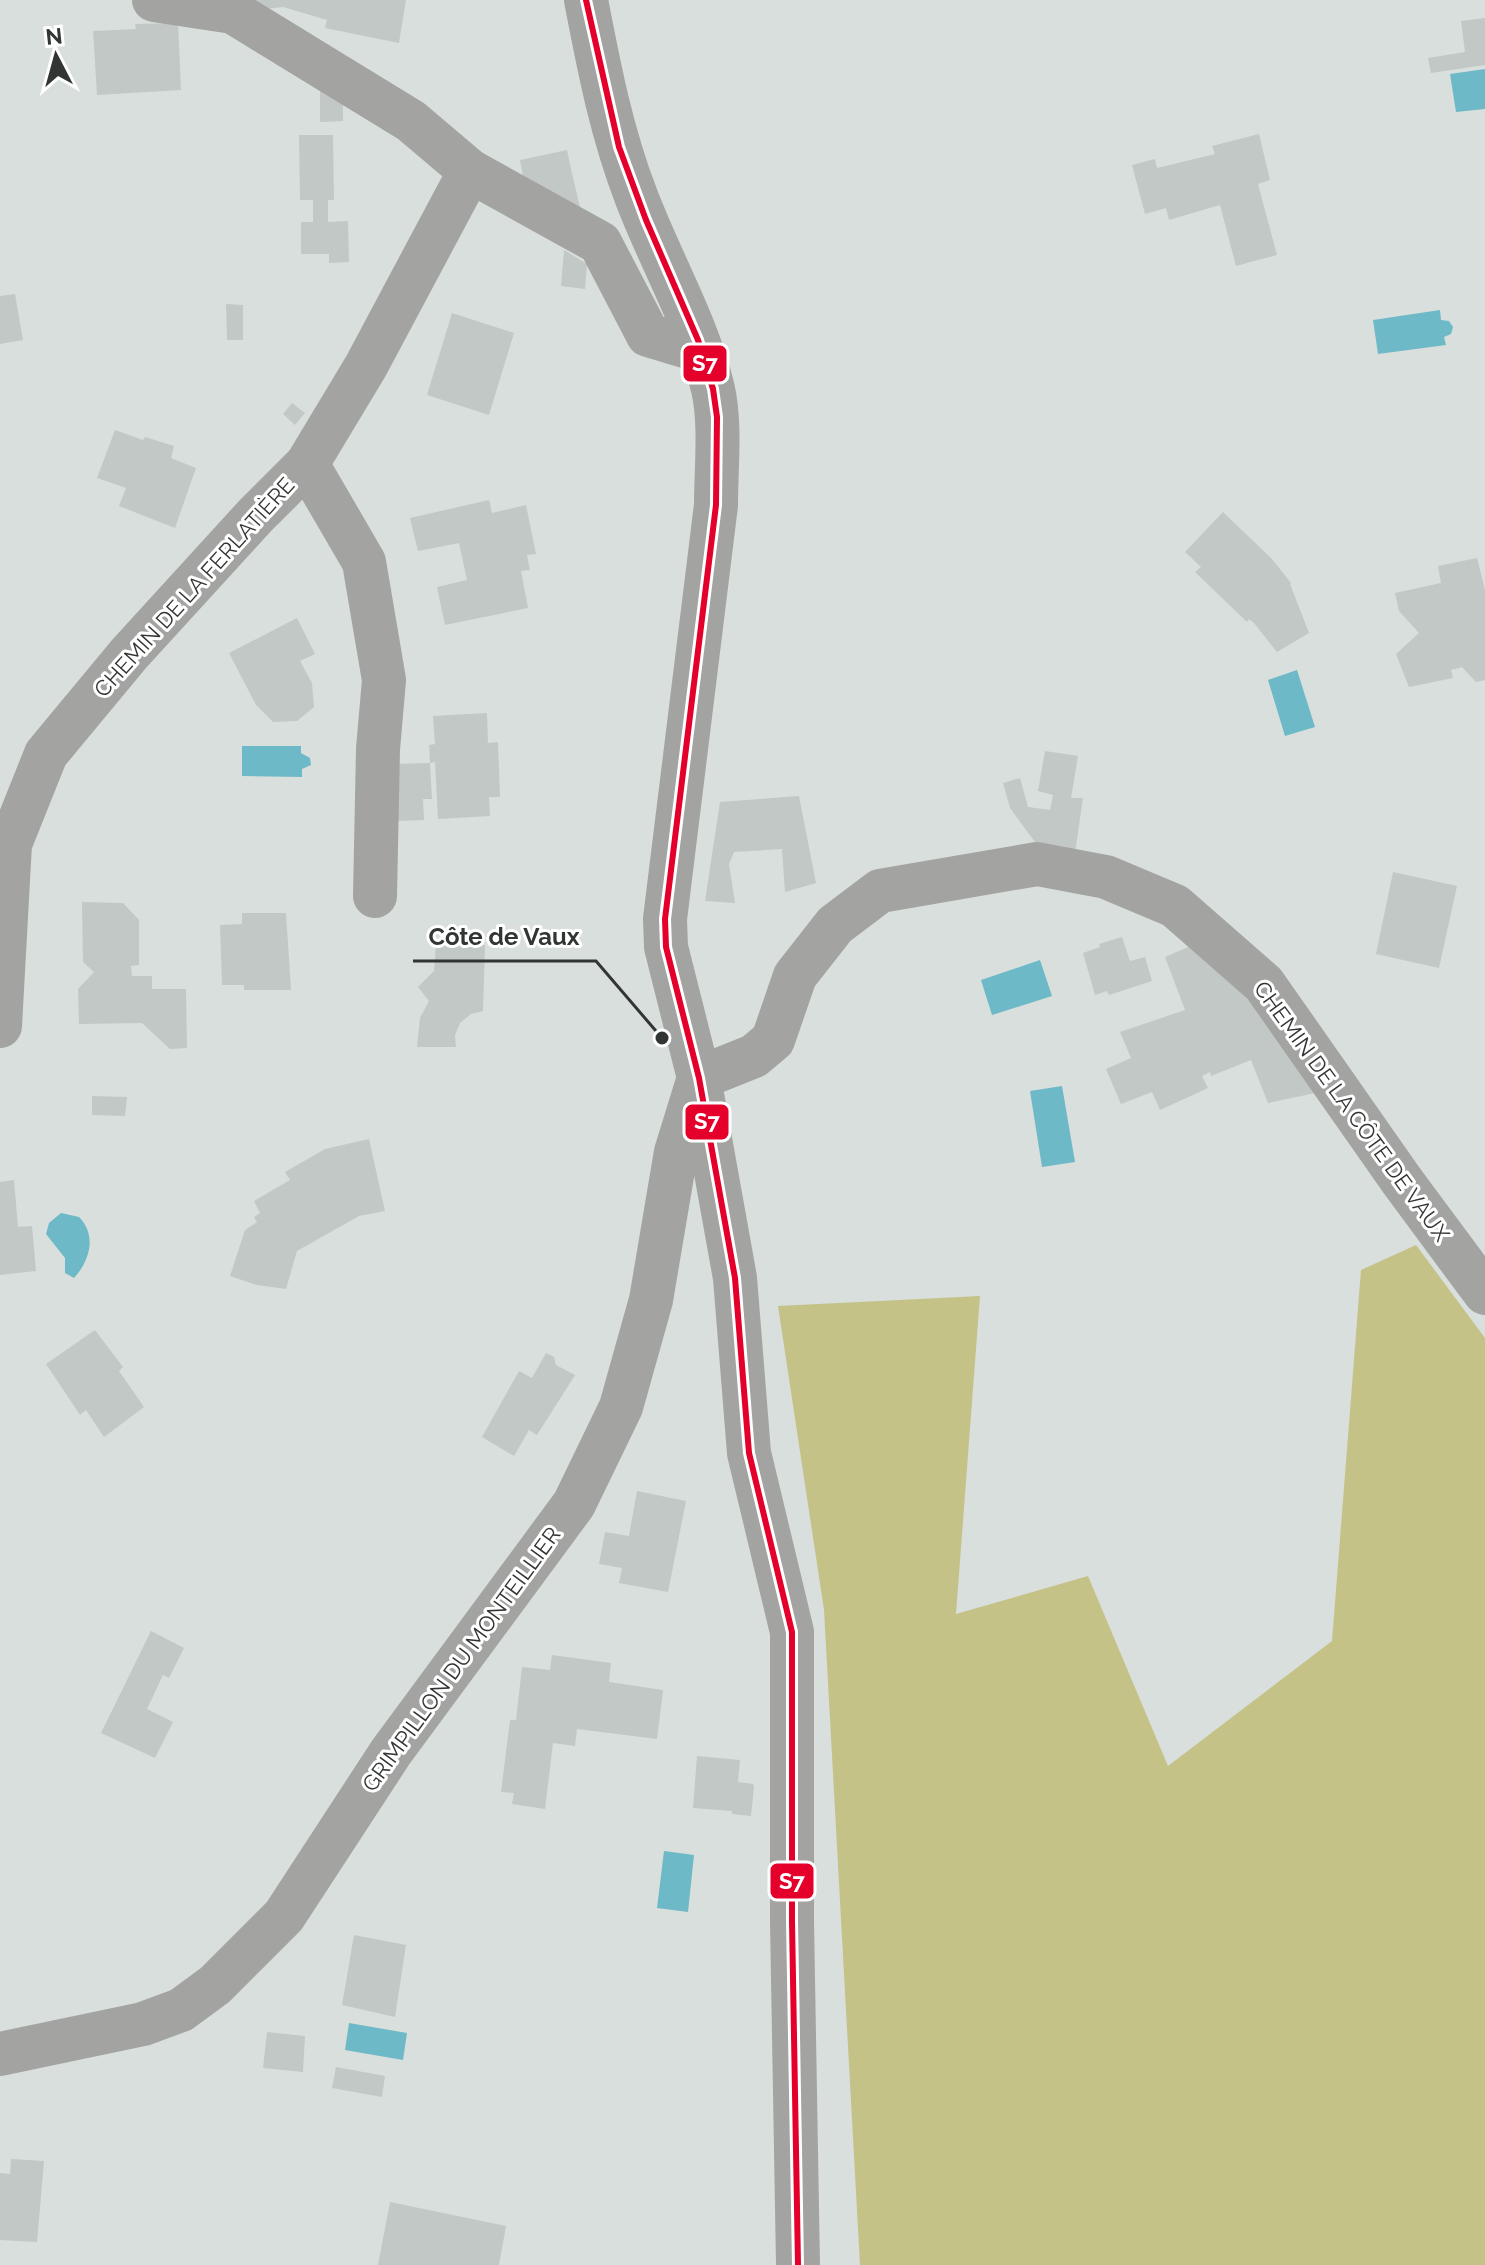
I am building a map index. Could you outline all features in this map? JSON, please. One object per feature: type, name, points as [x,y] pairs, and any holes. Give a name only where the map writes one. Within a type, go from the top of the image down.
[{"type":"street","points":[[154,0],[233,12],[411,121],[470,171],[600,243],[648,335],[701,351]]},
{"type":"street","points":[[586,0],[609,116],[635,195],[701,351],[713,392],[717,441],[716,505],[665,919],[666,947],[699,1078],[735,1278],[749,1453],[792,1632],[792,1921],[798,2265]]},
{"type":"street","name":"CHEMIN DE LA FERLATIÈRE","points":[[0,1026],[10,844],[46,754],[129,654],[307,464],[366,366],[470,171]]},
{"type":"street","points":[[307,464],[364,562],[384,680],[378,749],[375,896]]},
{"type":"street","name":"CHEMIN DE LA CÔTE DE VAUX","points":[[699,1078],[754,1056],[773,1040],[795,976],[835,925],[880,891],[1037,864],[1106,877],[1175,906],[1264,984],[1485,1293]]},
{"type":"street","name":"GRIMPILLON DU MONTEILLIER","points":[[0,2054],[143,2024],[181,2010],[215,1985],[284,1916],[391,1752],[574,1504],[621,1407],[651,1300],[676,1152],[699,1078]]},
{"type":"shaded area","points":[[1416,1245],[1485,1338],[1485,2265],[860,2265],[824,1610],[778,1306],[980,1296],[956,1614],[1088,1576],[1168,1766],[1332,1641],[1361,1270]]},
{"type":"water","points":[[1485,69],[1485,109],[1456,112],[1450,74]]},
{"type":"water","points":[[1440,310],[1441,320],[1449,321],[1453,327],[1451,334],[1444,337],[1446,345],[1378,354],[1373,320]]},
{"type":"water","points":[[1297,670],[1315,727],[1285,736],[1268,680]]},
{"type":"water","points":[[242,746],[301,746],[301,753],[310,758],[311,765],[302,769],[302,777],[242,776]]},
{"type":"water","points":[[1040,960],[1052,996],[992,1015],[981,980]]},
{"type":"water","points":[[1062,1086],[1075,1162],[1042,1167],[1030,1091]]},
{"type":"water","points":[[61,1213],[79,1217],[90,1240],[84,1264],[74,1278],[65,1273],[65,1258],[46,1234],[49,1223]]},
{"type":"water","points":[[664,1851],[694,1855],[688,1912],[657,1908]]},
{"type":"water","points":[[349,2023],[407,2033],[403,2060],[345,2050]]},
{"type":"building","points":[[245,0],[406,0],[399,43],[325,28],[327,20],[283,7],[265,9]]},
{"type":"building","points":[[1485,18],[1485,65],[1431,73],[1428,58],[1465,52],[1461,21]]},
{"type":"building","points":[[178,23],[181,90],[97,95],[93,31],[136,29],[135,24]]},
{"type":"building","points":[[320,88],[343,103],[343,121],[320,122]]},
{"type":"building","points":[[1259,134],[1270,180],[1258,184],[1277,255],[1236,266],[1220,205],[1169,220],[1166,208],[1145,214],[1132,165],[1155,159],[1157,168],[1215,154],[1212,146]]},
{"type":"building","points":[[299,135],[333,135],[334,200],[328,200],[328,222],[348,221],[349,262],[329,263],[329,254],[301,254],[301,222],[313,222],[313,200],[300,200]]},
{"type":"building","points":[[567,150],[582,216],[525,187],[520,160]]},
{"type":"building","points":[[564,250],[587,264],[585,289],[561,286]]},
{"type":"building","points":[[15,294],[23,340],[0,344],[0,296]]},
{"type":"building","points":[[226,304],[243,305],[243,340],[227,340]]},
{"type":"building","points":[[452,313],[514,333],[489,415],[427,395]]},
{"type":"building","points":[[292,403],[305,413],[295,425],[283,414]]},
{"type":"building","points":[[115,430],[174,446],[171,458],[196,468],[175,528],[119,506],[126,488],[97,478]]},
{"type":"building","points":[[489,500],[492,513],[526,505],[536,554],[527,555],[530,570],[521,571],[528,608],[445,625],[437,587],[467,580],[459,543],[418,551],[410,518]]},
{"type":"building","points":[[1223,512],[1272,559],[1291,583],[1309,633],[1277,652],[1254,623],[1249,619],[1247,622],[1195,572],[1201,567],[1185,552]]},
{"type":"building","points":[[1477,558],[1485,590],[1485,680],[1476,682],[1462,667],[1451,670],[1453,678],[1409,687],[1396,654],[1419,633],[1399,611],[1395,593],[1441,583],[1438,566]]},
{"type":"building","points":[[297,618],[315,654],[300,661],[312,683],[314,707],[297,721],[273,722],[256,705],[229,653]]},
{"type":"building","points":[[487,713],[488,743],[498,742],[500,797],[489,797],[490,816],[438,819],[435,762],[430,763],[429,745],[435,744],[433,716]]},
{"type":"building","points":[[1045,751],[1078,756],[1071,798],[1083,798],[1075,853],[1040,849],[1010,808],[1003,783],[1020,778],[1028,807],[1050,810],[1053,795],[1038,791]]},
{"type":"building","points":[[430,763],[432,799],[423,799],[424,820],[394,821],[394,764]]},
{"type":"building","points":[[799,796],[816,883],[785,892],[782,849],[734,852],[729,864],[735,903],[705,901],[720,802]]},
{"type":"building","points":[[1393,872],[1457,886],[1439,968],[1376,954]]},
{"type":"building","points":[[82,902],[123,903],[139,920],[139,965],[131,966],[132,976],[152,976],[152,989],[186,989],[187,1048],[170,1049],[142,1023],[79,1024],[78,989],[94,972],[83,962]]},
{"type":"building","points":[[242,913],[286,913],[291,990],[244,990],[244,985],[222,985],[220,925],[242,924]]},
{"type":"building","points":[[1122,937],[1130,961],[1145,957],[1152,981],[1109,995],[1107,991],[1095,995],[1083,953]]},
{"type":"building","points":[[1202,941],[1325,1091],[1268,1103],[1251,1060],[1211,1076],[1210,1072],[1202,1076],[1208,1088],[1160,1110],[1152,1092],[1121,1104],[1106,1069],[1131,1058],[1120,1032],[1185,1010],[1165,957]]},
{"type":"building","points":[[436,944],[485,945],[483,1011],[471,1014],[460,1023],[455,1035],[456,1047],[417,1047],[420,1018],[429,1001],[418,987],[434,971]]},
{"type":"building","points":[[92,1096],[127,1097],[125,1116],[92,1115]]},
{"type":"building","points":[[369,1139],[385,1211],[359,1216],[297,1251],[286,1289],[257,1285],[230,1276],[245,1230],[257,1222],[254,1217],[260,1213],[254,1201],[290,1180],[285,1172],[325,1149]]},
{"type":"building","points":[[14,1180],[18,1227],[32,1226],[36,1271],[0,1275],[0,1182]]},
{"type":"building","points":[[95,1330],[123,1367],[119,1371],[144,1407],[104,1437],[86,1410],[80,1415],[46,1364]]},
{"type":"building","points":[[546,1353],[554,1357],[556,1365],[575,1375],[537,1435],[529,1430],[514,1456],[482,1437],[519,1371],[532,1378]]},
{"type":"building","points":[[637,1491],[686,1501],[668,1592],[619,1583],[622,1568],[599,1564],[605,1532],[629,1536]]},
{"type":"building","points":[[151,1631],[184,1648],[169,1678],[163,1675],[147,1709],[173,1722],[155,1758],[101,1733]]},
{"type":"building","points":[[552,1655],[611,1663],[609,1682],[663,1690],[657,1739],[577,1729],[575,1746],[553,1743],[545,1809],[512,1804],[514,1793],[501,1792],[510,1720],[516,1720],[522,1667],[550,1670]]},
{"type":"building","points":[[697,1756],[740,1760],[738,1782],[753,1784],[754,1787],[751,1816],[693,1808]]},
{"type":"building","points":[[354,1935],[406,1945],[395,2017],[342,2005]]},
{"type":"building","points":[[267,2032],[305,2036],[303,2072],[263,2068]]},
{"type":"building","points":[[336,2067],[385,2076],[382,2097],[332,2088]]},
{"type":"building","points":[[11,2159],[44,2161],[37,2242],[0,2240],[0,2173],[10,2174]]},
{"type":"building","points":[[390,2202],[506,2226],[499,2265],[378,2265]]},
{"type":"transit line","name":"S7","points":[[586,0],[619,147],[646,220],[698,340],[713,389],[717,417],[716,505],[665,919],[666,947],[699,1078],[735,1278],[749,1453],[792,1632],[792,1921],[798,2265]]},
{"type":"place","name":"Côte de Vaux","points":[[662,1038]]}]
